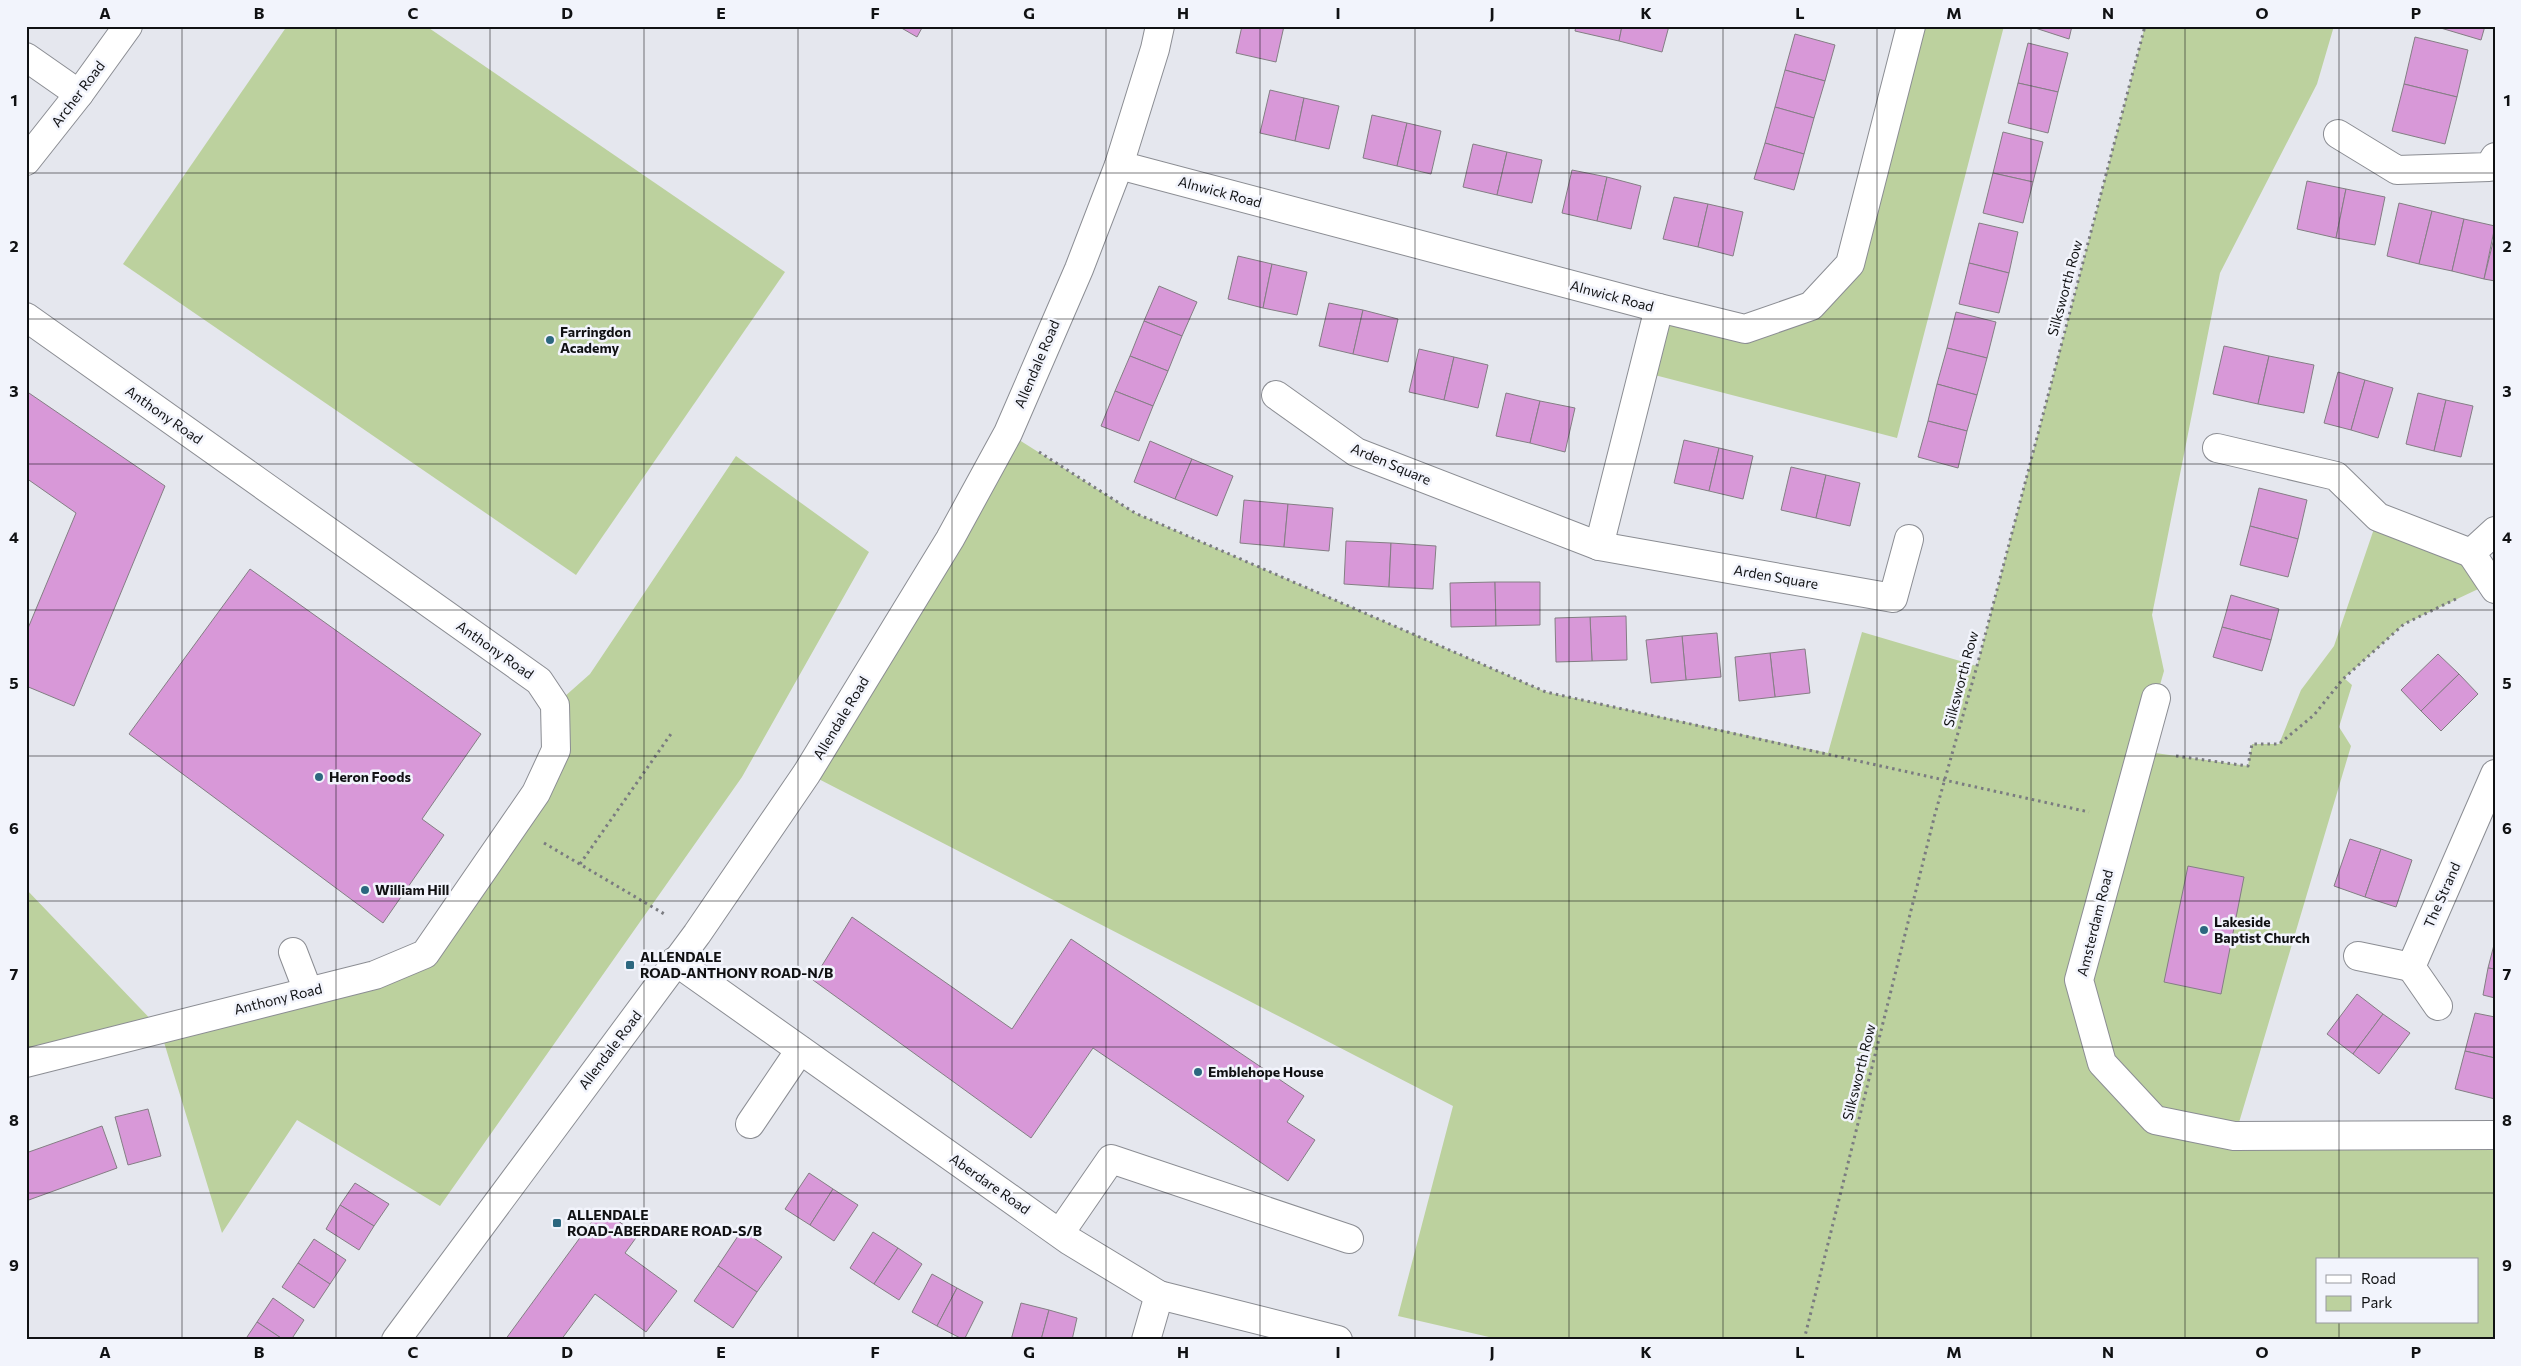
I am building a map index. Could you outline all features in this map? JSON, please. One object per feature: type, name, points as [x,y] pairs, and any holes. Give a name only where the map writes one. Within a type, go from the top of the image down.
[{"type":"street","name":"Archer Road","points":[[26,161],[79,94],[128,26]]},
{"type":"street","name":"Allendale Road","points":[[396,1340],[675,961],[697,934],[812,764],[950,539],[1008,433],[1079,269],[1119,165],[1155,49],[1160,26]]},
{"type":"street","name":"Alnwick Road","points":[[1119,165],[1745,329],[1811,306],[1850,264],[1911,26]]},
{"type":"street","points":[[26,57],[79,94]]},
{"type":"street","points":[[2338,134],[2397,170],[2492,162]]},
{"type":"street","points":[[1599,546],[1659,308]]},
{"type":"street","name":"Anthony Road","points":[[26,317],[539,681],[555,705],[556,750],[536,793],[425,954],[375,975],[26,1063]]},
{"type":"street","name":"Arden Square","points":[[1276,395],[1356,452],[1599,546],[1893,598],[1909,539]]},
{"type":"street","points":[[2217,448],[2336,476],[2378,518],[2471,553],[2493,586]]},
{"type":"street","points":[[2471,553],[2495,531]]},
{"type":"street","name":"Amsterdam Road","points":[[2156,698],[2079,980],[2102,1063],[2155,1120],[2234,1136],[2495,1135]]},
{"type":"street","name":"The Strand","points":[[2411,967],[2495,774]]},
{"type":"street","points":[[293,952],[308,991]]},
{"type":"street","points":[[2358,956],[2411,967],[2438,1006]]},
{"type":"street","name":"Aberdare Road","points":[[675,961],[1060,1233],[1158,1295],[1338,1340]]},
{"type":"street","points":[[750,1124],[800,1050]]},
{"type":"street","points":[[1060,1233],[1111,1159],[1349,1239]]},
{"type":"street","points":[[1146,1340],[1158,1295]]},
{"type":"path","name":"Silksworth Row","points":[[1804,1340],[1945,779],[2145,26]]},
{"type":"path","points":[[1008,433],[1135,513],[1546,692],[1945,779],[2122,820]]},
{"type":"path","points":[[2141,751],[2248,766],[2252,744],[2279,744],[2314,715],[2344,679],[2404,624],[2493,586]]},
{"type":"path","points":[[580,864],[673,731]]},
{"type":"path","points":[[513,825],[697,934]]},
{"type":"green space","points":[[287,26],[426,26],[785,272],[576,575],[123,264]]},
{"type":"green space","points":[[1911,26],[2004,26],[1897,438],[1643,372],[1659,308],[1745,329],[1811,306],[1850,264]]},
{"type":"green space","points":[[2145,26],[2334,26],[2317,84],[2220,273],[2152,615],[2164,671],[2141,751],[2248,766],[2252,744],[2279,744],[2301,690],[2334,646],[2378,517],[2471,553],[2491,583],[2404,624],[2344,678],[2352,685],[2339,727],[2351,746],[2235,1136],[2495,1135],[2495,1340],[1502,1340],[1398,1316],[1453,1106],[807,773],[1008,433],[1135,513],[1546,692],[1828,753],[1862,632],[1977,666]]},
{"type":"green space","points":[[736,456],[869,552],[742,777],[440,1206],[297,1120],[222,1233],[160,1029],[425,954],[536,793],[555,705],[590,674]]},
{"type":"green space","points":[[26,889],[160,1029],[26,1063]]},
{"type":"building","points":[[898,26],[923,26],[917,37]]},
{"type":"building","points":[[1242,26],[1284,26],[1276,62],[1236,53]]},
{"type":"building","points":[[1576,26],[1622,26],[1619,41],[1575,31]]},
{"type":"building","points":[[1622,26],[1669,26],[1662,52],[1619,41]]},
{"type":"building","points":[[2029,26],[2072,26],[2069,39]]},
{"type":"building","points":[[2434,26],[2485,26],[2481,40]]},
{"type":"building","points":[[1795,34],[1835,45],[1825,81],[1785,70]]},
{"type":"building","points":[[2415,37],[2468,50],[2457,97],[2404,84]]},
{"type":"building","points":[[2028,43],[2068,53],[2058,92],[2018,83]]},
{"type":"building","points":[[1785,70],[1825,81],[1814,118],[1775,107]]},
{"type":"building","points":[[2018,83],[2058,92],[2048,133],[2008,123]]},
{"type":"building","points":[[2404,84],[2457,97],[2445,144],[2392,131]]},
{"type":"building","points":[[1270,90],[1304,98],[1295,141],[1260,133]]},
{"type":"building","points":[[1304,98],[1339,106],[1329,149],[1295,141]]},
{"type":"building","points":[[1775,107],[1814,118],[1804,154],[1765,143]]},
{"type":"building","points":[[1372,115],[1407,123],[1397,166],[1363,158]]},
{"type":"building","points":[[1407,123],[1441,131],[1431,174],[1397,166]]},
{"type":"building","points":[[2003,132],[2043,142],[2033,182],[1993,173]]},
{"type":"building","points":[[1765,143],[1804,154],[1794,190],[1754,179]]},
{"type":"building","points":[[1473,144],[1507,152],[1497,195],[1463,187]]},
{"type":"building","points":[[1507,152],[1542,160],[1532,203],[1497,195]]},
{"type":"building","points":[[1572,170],[1607,177],[1597,221],[1562,213]]},
{"type":"building","points":[[1993,173],[2033,182],[2023,223],[1983,213]]},
{"type":"building","points":[[1607,177],[1641,186],[1631,229],[1597,221]]},
{"type":"building","points":[[2307,181],[2346,189],[2336,238],[2297,229]]},
{"type":"building","points":[[2346,189],[2385,197],[2375,245],[2336,238]]},
{"type":"building","points":[[1674,197],[1708,204],[1698,247],[1663,239]]},
{"type":"building","points":[[2399,203],[2432,211],[2419,264],[2387,256]]},
{"type":"building","points":[[1708,204],[1743,212],[1733,256],[1698,247]]},
{"type":"building","points":[[2432,211],[2464,219],[2452,271],[2419,264]]},
{"type":"building","points":[[2464,219],[2495,226],[2484,279],[2452,271]]},
{"type":"building","points":[[1979,223],[2018,232],[2009,273],[1969,263]]},
{"type":"building","points":[[2495,234],[2495,281],[2484,279]]},
{"type":"building","points":[[1238,256],[1272,264],[1263,308],[1228,299]]},
{"type":"building","points":[[1969,263],[2009,273],[1999,313],[1959,304]]},
{"type":"building","points":[[1272,264],[1307,272],[1297,315],[1263,308]]},
{"type":"building","points":[[1159,286],[1197,302],[1182,336],[1144,321]]},
{"type":"building","points":[[1329,303],[1363,310],[1353,354],[1319,346]]},
{"type":"building","points":[[1363,310],[1398,319],[1388,362],[1353,354]]},
{"type":"building","points":[[1956,312],[1996,322],[1987,358],[1947,348]]},
{"type":"building","points":[[1144,321],[1182,336],[1168,371],[1130,356]]},
{"type":"building","points":[[2224,346],[2269,356],[2258,404],[2213,394]]},
{"type":"building","points":[[1947,348],[1987,358],[1977,395],[1937,384]]},
{"type":"building","points":[[1419,349],[1454,357],[1444,400],[1409,392]]},
{"type":"building","points":[[1130,356],[1168,371],[1153,406],[1115,391]]},
{"type":"building","points":[[2269,356],[2314,365],[2304,413],[2258,404]]},
{"type":"building","points":[[1454,357],[1488,365],[1478,408],[1444,400]]},
{"type":"building","points":[[2338,372],[2365,380],[2351,430],[2324,423]]},
{"type":"building","points":[[2365,380],[2393,388],[2378,438],[2351,430]]},
{"type":"building","points":[[1937,384],[1977,395],[1967,431],[1928,421]]},
{"type":"building","points":[[26,391],[165,486],[74,706],[26,686],[26,633],[76,513],[26,478]]},
{"type":"building","points":[[1115,391],[1153,406],[1139,441],[1101,426]]},
{"type":"building","points":[[1506,393],[1540,401],[1530,443],[1496,436]]},
{"type":"building","points":[[2418,393],[2446,400],[2434,451],[2406,444]]},
{"type":"building","points":[[2446,400],[2473,406],[2461,457],[2434,451]]},
{"type":"building","points":[[1540,401],[1575,408],[1565,452],[1530,443]]},
{"type":"building","points":[[1928,421],[1967,431],[1958,468],[1918,457]]},
{"type":"building","points":[[1684,440],[1719,448],[1709,491],[1674,483]]},
{"type":"building","points":[[1150,441],[1192,459],[1175,499],[1134,482]]},
{"type":"building","points":[[1719,448],[1753,456],[1743,499],[1709,491]]},
{"type":"building","points":[[1192,459],[1233,476],[1217,516],[1175,499]]},
{"type":"building","points":[[1791,467],[1826,475],[1816,518],[1781,510]]},
{"type":"building","points":[[1826,475],[1860,483],[1850,526],[1816,518]]},
{"type":"building","points":[[2259,488],[2307,500],[2298,539],[2250,526]]},
{"type":"building","points":[[1244,500],[1288,504],[1284,547],[1240,543]]},
{"type":"building","points":[[1288,504],[1333,508],[1329,551],[1284,547]]},
{"type":"building","points":[[2250,526],[2298,539],[2288,577],[2240,565]]},
{"type":"building","points":[[1346,541],[1391,543],[1389,587],[1344,584]]},
{"type":"building","points":[[1391,543],[1436,546],[1433,589],[1389,587]]},
{"type":"building","name":"Heron Foods","points":[[250,569],[481,734],[422,819],[444,835],[383,923],[129,734]]},
{"type":"building","points":[[1495,582],[1496,626],[1451,627],[1450,583]]},
{"type":"building","points":[[1495,582],[1540,582],[1540,625],[1496,626]]},
{"type":"building","points":[[2231,595],[2279,609],[2271,640],[2222,627]]},
{"type":"building","points":[[1626,616],[1627,660],[1592,661],[1590,617]]},
{"type":"building","points":[[1590,617],[1592,661],[1556,662],[1555,618]]},
{"type":"building","points":[[2222,627],[2271,640],[2262,671],[2213,657]]},
{"type":"building","points":[[1717,633],[1721,677],[1686,680],[1682,636]]},
{"type":"building","points":[[1682,636],[1686,680],[1651,683],[1646,640]]},
{"type":"building","points":[[1805,649],[1810,693],[1775,697],[1770,653]]},
{"type":"building","points":[[1770,653],[1775,697],[1739,701],[1735,657]]},
{"type":"building","points":[[2438,654],[2459,674],[2421,711],[2401,690]]},
{"type":"building","points":[[2459,674],[2478,694],[2441,731],[2421,711]]},
{"type":"building","points":[[2350,839],[2381,849],[2365,897],[2334,886]]},
{"type":"building","points":[[2381,849],[2412,860],[2396,907],[2365,897]]},
{"type":"building","name":"Lakeside Baptist Church","points":[[2188,866],[2244,877],[2221,994],[2164,982]]},
{"type":"building","name":"Emblehope House","points":[[852,917],[1012,1029],[1071,939],[1304,1096],[1287,1122],[1315,1140],[1288,1181],[1093,1048],[1031,1138],[813,980]]},
{"type":"building","points":[[2495,941],[2495,969],[2488,968]]},
{"type":"building","points":[[2488,968],[2495,969],[2495,998],[2483,995]]},
{"type":"building","points":[[2357,994],[2383,1014],[2353,1054],[2327,1034]]},
{"type":"building","points":[[2475,1013],[2495,1017],[2495,1058],[2465,1051]]},
{"type":"building","points":[[2383,1014],[2410,1033],[2379,1074],[2353,1054]]},
{"type":"building","points":[[2465,1051],[2495,1058],[2495,1099],[2455,1089]]},
{"type":"building","points":[[148,1109],[161,1156],[128,1165],[115,1117]]},
{"type":"building","points":[[102,1126],[117,1168],[26,1201],[26,1153]]},
{"type":"building","points":[[809,1173],[833,1189],[810,1225],[785,1209]]},
{"type":"building","points":[[355,1183],[389,1204],[374,1226],[340,1205]]},
{"type":"building","points":[[833,1189],[858,1205],[834,1241],[810,1225]]},
{"type":"building","points":[[340,1205],[374,1226],[359,1250],[326,1229]]},
{"type":"building","points":[[601,1209],[638,1235],[625,1253],[677,1291],[646,1332],[595,1294],[561,1340],[505,1340]]},
{"type":"building","points":[[742,1230],[782,1257],[757,1292],[718,1266]]},
{"type":"building","points":[[873,1232],[898,1248],[874,1284],[850,1268]]},
{"type":"building","points":[[314,1239],[346,1260],[330,1284],[298,1263]]},
{"type":"building","points":[[898,1248],[922,1264],[899,1300],[874,1284]]},
{"type":"building","points":[[298,1263],[330,1284],[314,1308],[282,1287]]},
{"type":"building","points":[[718,1266],[757,1292],[733,1328],[694,1301]]},
{"type":"building","points":[[932,1274],[957,1288],[937,1326],[912,1312]]},
{"type":"building","points":[[957,1288],[983,1302],[964,1340],[937,1326]]},
{"type":"building","points":[[273,1298],[304,1320],[291,1340],[284,1340],[257,1322]]},
{"type":"building","points":[[1021,1303],[1049,1310],[1041,1340],[1011,1340]]},
{"type":"building","points":[[1049,1310],[1077,1318],[1072,1340],[1041,1340]]},
{"type":"building","points":[[257,1322],[284,1340],[245,1340]]},
{"type":"place","name":"Farringdon Academy","points":[[550,340]]},
{"type":"place","name":"Heron Foods","points":[[319,777]]},
{"type":"place","name":"William Hill","points":[[365,890]]},
{"type":"place","name":"Lakeside Baptist Church","points":[[2204,930]]},
{"type":"place","name":"ALLENDALE ROAD-ANTHONY ROAD-N/B","points":[[630,965]]},
{"type":"place","name":"Emblehope House","points":[[1198,1072]]},
{"type":"place","name":"ALLENDALE ROAD-ABERDARE ROAD-S/B","points":[[557,1223]]}]
